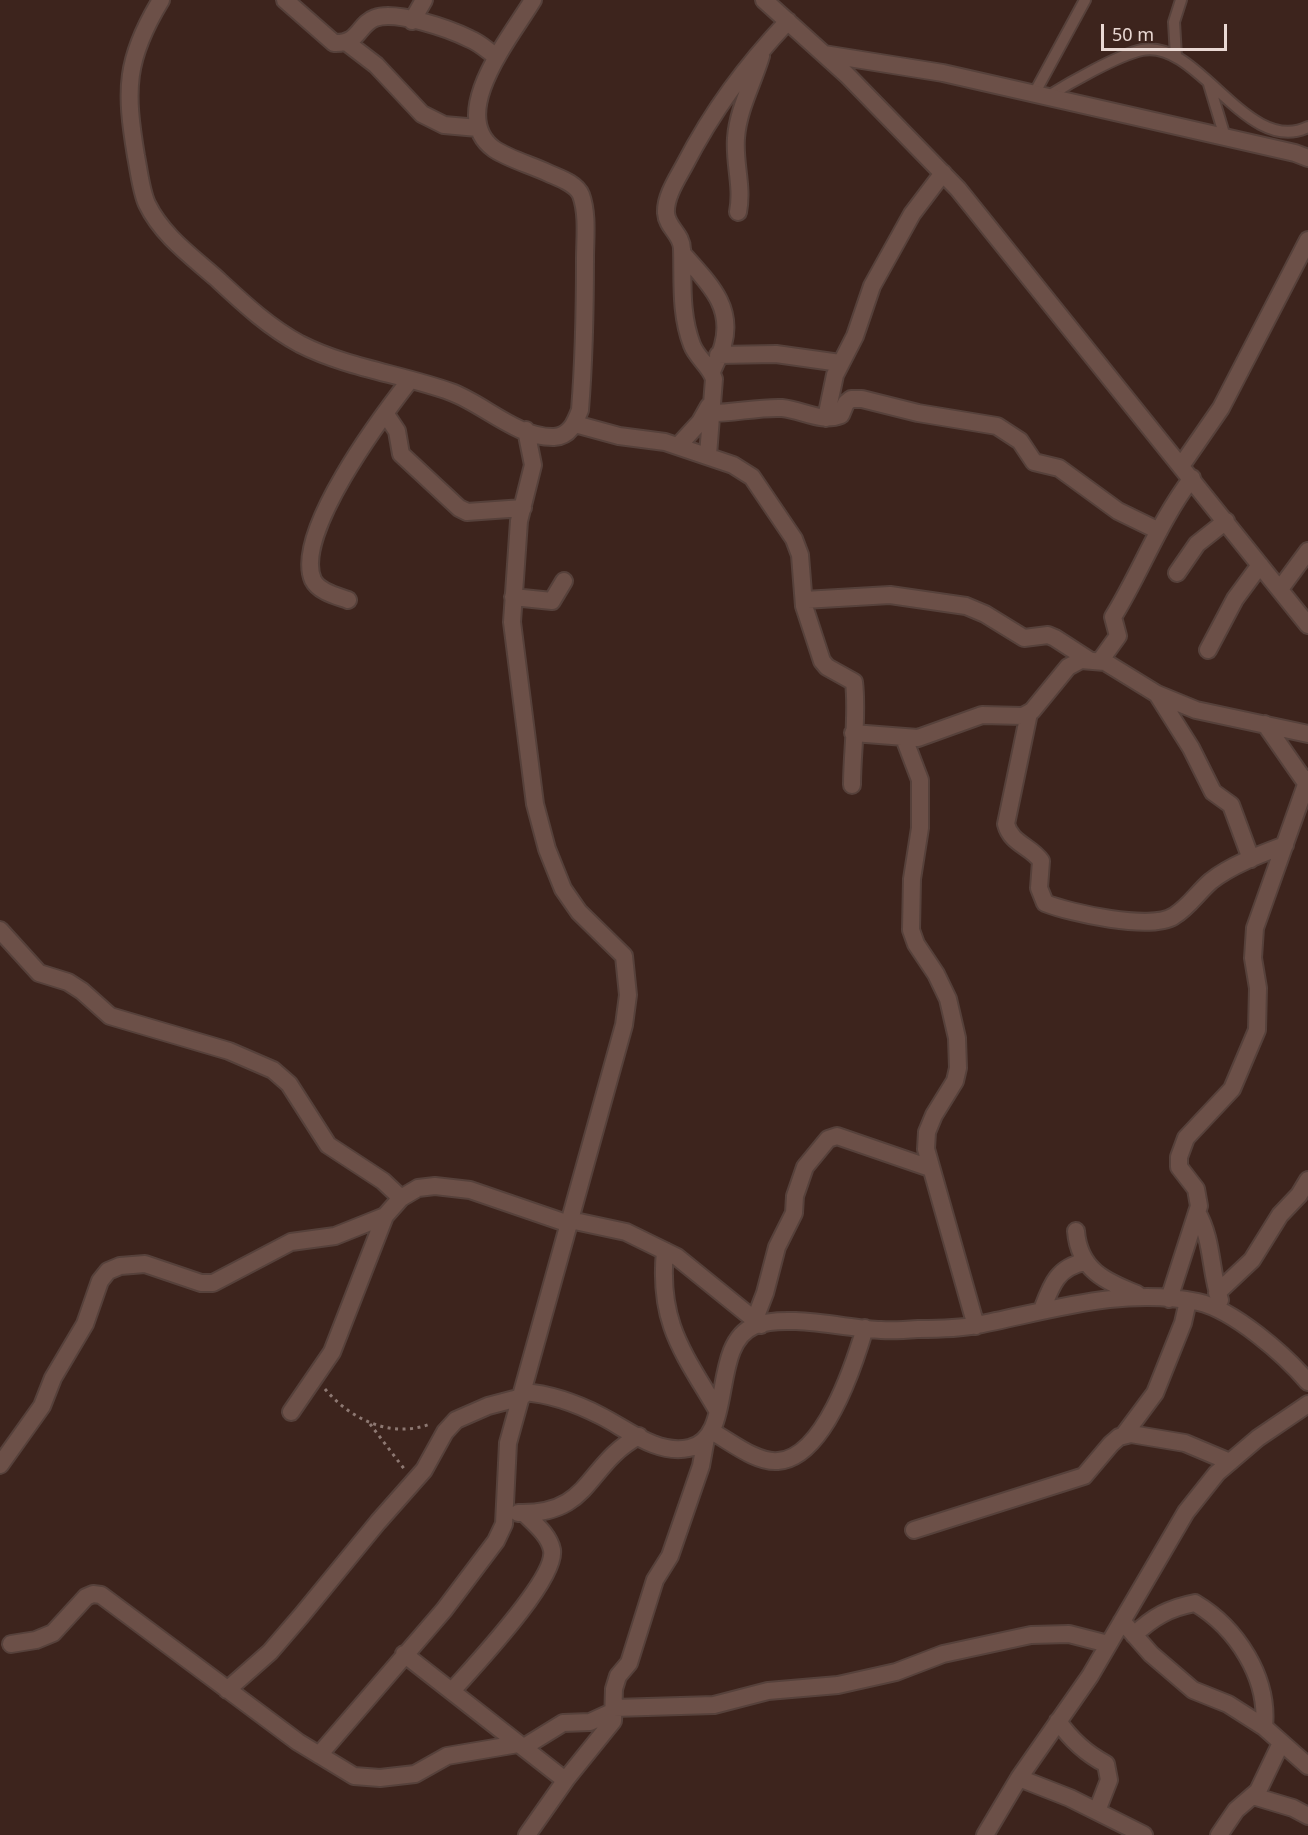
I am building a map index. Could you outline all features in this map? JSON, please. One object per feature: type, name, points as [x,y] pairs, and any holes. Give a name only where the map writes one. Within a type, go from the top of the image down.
[{"type":"street","points":[[161,0],[138,41],[128,90],[137,163],[147,203],[167,235],[271,328],[346,363],[453,393],[526,430],[543,436],[557,437],[568,433],[575,424],[582,390],[585,221],[581,196],[578,189],[566,181],[494,149],[478,129],[476,115],[480,96],[497,57],[533,0]]},
{"type":"street","points":[[285,0],[326,39],[334,43],[346,42],[356,37],[373,18],[391,15],[472,39],[497,57]]},
{"type":"street","points":[[412,21],[424,0]]},
{"type":"street","points":[[764,0],[824,54],[942,173],[1308,625]]},
{"type":"street","points":[[712,372],[698,357],[687,325],[682,298],[680,237],[673,229],[666,213],[667,201],[699,138],[728,91],[788,21]]},
{"type":"street","points":[[346,42],[376,65],[422,114],[444,125],[478,129]]},
{"type":"street","points":[[738,212],[741,186],[735,166],[736,135],[762,49]]},
{"type":"street","points":[[824,54],[943,73],[1308,158]]},
{"type":"street","points":[[826,418],[829,395],[840,363],[855,336],[872,286],[912,214],[942,173]]},
{"type":"street","points":[[1095,661],[1118,636],[1113,617],[1134,582],[1176,499],[1186,472],[1308,240]]},
{"type":"street","points":[[682,254],[719,296],[722,303],[725,327],[723,346],[712,372],[708,455]]},
{"type":"street","points":[[718,355],[776,354],[840,363]]},
{"type":"street","points":[[348,600],[317,586],[309,564],[321,523],[346,469],[410,380]]},
{"type":"street","points":[[712,405],[737,413],[782,408],[826,418],[841,415],[846,403],[856,399],[997,426],[1020,441],[1034,462],[1059,468],[1118,511],[1159,531]]},
{"type":"street","points":[[678,446],[712,405]]},
{"type":"street","points":[[385,413],[397,431],[401,454],[459,508],[466,512],[523,508]]},
{"type":"street","points":[[575,424],[619,436],[678,446],[733,465],[752,477],[778,512],[800,555],[804,600],[812,638],[822,661],[827,667],[854,682],[856,711],[853,733],[852,785]]},
{"type":"street","points":[[319,1755],[444,1610],[486,1556],[504,1524],[508,1443],[624,1025],[628,970],[624,956],[579,912],[563,889],[547,849],[535,804],[512,622],[523,508],[533,465],[526,430]]},
{"type":"street","points":[[1177,573],[1197,544],[1226,521]]},
{"type":"street","points":[[1280,589],[1308,551]]},
{"type":"street","points":[[1208,650],[1235,599],[1260,565]]},
{"type":"street","points":[[513,597],[552,601],[564,582]]},
{"type":"street","points":[[804,600],[890,595],[966,606],[985,614],[1024,638],[1048,636],[1055,638],[1095,661],[1117,668],[1157,694],[1196,710],[1308,734]]},
{"type":"street","points":[[853,733],[918,738],[982,715],[1023,716],[1029,713],[1068,667],[1081,660],[1095,661]]},
{"type":"street","points":[[1157,694],[1191,748],[1213,792],[1231,805],[1251,859]]},
{"type":"street","points":[[1029,713],[1006,824],[1008,833],[1015,841],[1036,854],[1041,861],[1039,888],[1045,903],[1061,910],[1106,918],[1146,921],[1173,917],[1212,880],[1251,859],[1285,845]]},
{"type":"street","points":[[1169,1299],[1197,1212],[1198,1195],[1179,1167],[1179,1157],[1186,1138],[1232,1089],[1257,1030],[1258,988],[1252,958],[1255,928],[1307,781],[1265,724]]},
{"type":"street","points":[[904,738],[920,780],[920,828],[912,879],[911,930],[916,944],[936,974],[948,999],[957,1038],[958,1068],[955,1081],[934,1115],[927,1132],[926,1149],[976,1326]]},
{"type":"street","points":[[0,930],[39,973],[68,982],[82,991],[110,1016],[219,1048],[273,1070],[289,1084],[328,1145],[383,1181],[402,1198]]},
{"type":"street","points":[[758,1322],[777,1248],[794,1213],[795,1196],[805,1167],[828,1138],[837,1136],[930,1168]]},
{"type":"street","points":[[1217,1293],[1252,1260],[1280,1215],[1299,1195],[1308,1180]]},
{"type":"street","points":[[291,1412],[332,1352],[385,1216],[402,1198],[418,1188],[435,1186],[470,1190],[570,1222],[626,1233],[665,1251],[700,1273],[758,1322]]},
{"type":"street","points":[[1197,1212],[1207,1233],[1210,1267],[1224,1314]]},
{"type":"street","points":[[0,1466],[42,1406],[53,1378],[85,1324],[100,1281],[108,1271],[120,1266],[145,1264],[201,1283],[213,1283],[291,1242],[335,1236],[385,1216]]},
{"type":"street","points":[[1076,1232],[1079,1251],[1085,1262],[1099,1277],[1145,1297]]},
{"type":"street","points":[[665,1251],[666,1293],[673,1332],[683,1357],[717,1410]]},
{"type":"street","points":[[1042,1310],[1052,1285],[1063,1269],[1085,1262]]},
{"type":"street","points":[[527,1835],[565,1780],[609,1729],[618,1676],[629,1663],[655,1580],[670,1556],[701,1466],[732,1345],[758,1322],[826,1323],[880,1330],[976,1326],[1042,1310],[1119,1297],[1201,1302],[1269,1343],[1308,1382]]},
{"type":"street","points":[[914,1530],[1084,1476],[1101,1454],[1123,1436],[1155,1393],[1183,1323],[1188,1301]]},
{"type":"street","points":[[709,1434],[761,1459],[778,1461],[796,1455],[828,1421],[850,1374],[866,1328]]},
{"type":"street","points":[[227,1690],[270,1652],[415,1481],[453,1423],[488,1406],[522,1394],[549,1394],[600,1415],[653,1444],[675,1449],[689,1448],[709,1434]]},
{"type":"street","points":[[985,1835],[1019,1778],[1122,1622],[1186,1512],[1217,1473],[1258,1438],[1308,1404]]},
{"type":"street","points":[[1123,1436],[1146,1435],[1185,1443],[1230,1462]]},
{"type":"street","points":[[506,1513],[554,1509],[574,1500],[609,1456],[639,1436]]},
{"type":"street","points":[[452,1691],[518,1615],[551,1563],[552,1550],[545,1534],[525,1513]]},
{"type":"street","points":[[11,1644],[36,1640],[53,1633],[86,1597],[93,1594],[101,1595],[227,1690],[319,1755],[354,1776],[380,1778],[415,1774],[447,1756],[521,1745],[563,1723],[590,1722],[614,1709],[714,1705],[768,1691],[838,1685],[896,1672],[943,1654],[1031,1635],[1069,1634],[1108,1644]]},
{"type":"street","points":[[1134,1635],[1152,1619],[1173,1607],[1195,1603],[1209,1611],[1243,1649],[1257,1676],[1266,1712],[1264,1727]]},
{"type":"street","points":[[1122,1622],[1193,1690],[1228,1704],[1264,1727],[1308,1766]]},
{"type":"street","points":[[404,1654],[565,1780]]},
{"type":"street","points":[[1058,1721],[1069,1738],[1087,1755],[1106,1764],[1109,1780],[1097,1811]]},
{"type":"street","points":[[1219,1835],[1236,1810],[1253,1796],[1281,1743]]},
{"type":"street","points":[[1019,1778],[1097,1811],[1144,1835]]},
{"type":"street","points":[[1253,1796],[1308,1815]]},
{"type":"lane","points":[[1040,95],[1085,0]]},
{"type":"lane","points":[[1176,56],[1174,22],[1181,0]]},
{"type":"lane","points":[[1040,95],[1142,50],[1161,50],[1176,56],[1209,84],[1271,130],[1292,133],[1308,127]]},
{"type":"lane","points":[[1209,84],[1225,137]]},
{"type":"path","points":[[314,1376],[342,1408],[370,1424],[399,1428],[443,1421],[453,1423]]},
{"type":"path","points":[[370,1424],[393,1457],[415,1481]]}]
